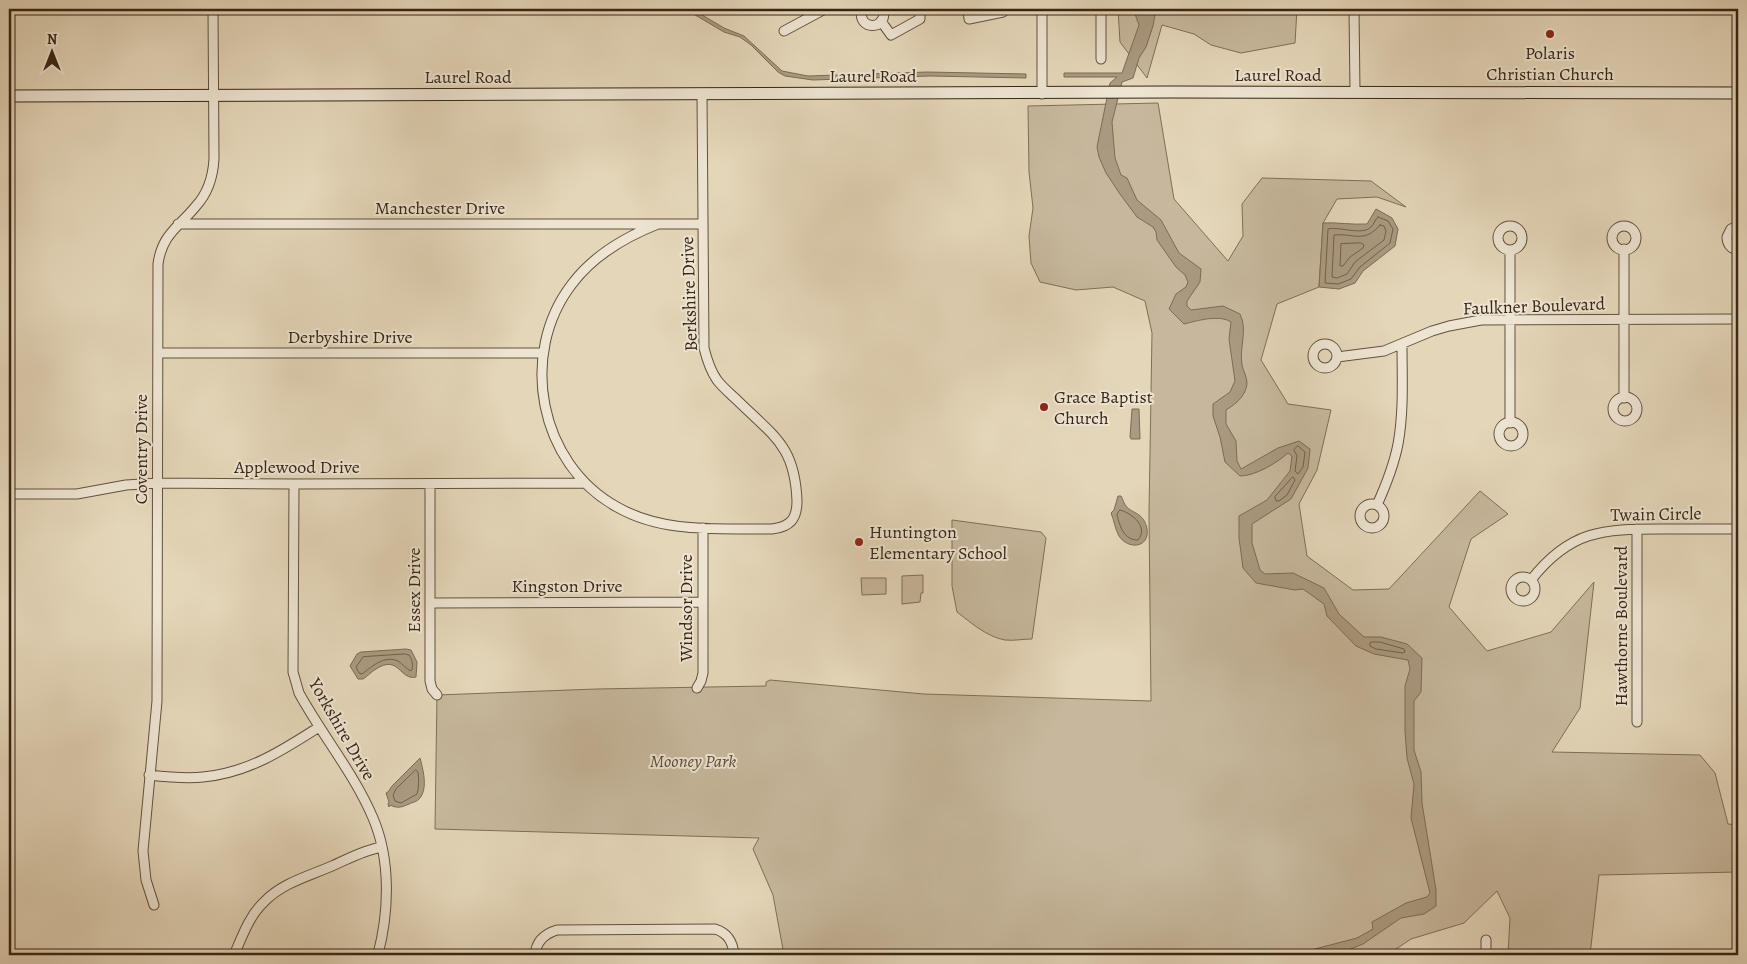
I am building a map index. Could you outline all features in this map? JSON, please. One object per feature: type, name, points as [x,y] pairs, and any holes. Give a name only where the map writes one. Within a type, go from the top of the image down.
[{"type":"street","name":"Coventry Drive","points":[[154,905],[146,880],[143,859],[157,701],[159,256],[165,239],[201,200],[212,175],[214,159],[213,9]]},
{"type":"street","points":[[784,31],[825,9]]},
{"type":"street","points":[[860,9],[861,17],[866,24],[873,26],[882,21],[884,16],[883,9]]},
{"type":"street","points":[[882,21],[891,35],[920,19],[920,9]]},
{"type":"street","points":[[968,9],[969,19],[1003,12],[1002,9]]},
{"type":"street","points":[[1042,9],[1042,94]]},
{"type":"street","points":[[1101,9],[1101,59]]},
{"type":"street","points":[[1354,9],[1354,92]]},
{"type":"street","name":"Laurel Road","points":[[9,96],[1354,92],[1738,93]]},
{"type":"street","name":"Berkshire Drive","points":[[702,95],[702,335],[705,354],[709,366],[718,381],[774,436],[787,452],[794,470],[796,482],[796,511],[794,519],[784,526],[772,528],[703,528]]},
{"type":"street","name":"Manchester Drive","points":[[178,224],[703,224]]},
{"type":"street","points":[[658,224],[632,236],[600,256],[577,277],[557,308],[548,331],[543,353],[542,381],[547,419],[558,446],[585,483],[616,507],[641,518],[670,526],[703,528]]},
{"type":"street","points":[[1738,226],[1731,230],[1727,237],[1729,244],[1738,250]]},
{"type":"street","points":[[1624,249],[1624,398]]},
{"type":"street","points":[[1510,250],[1510,423]]},
{"type":"street","name":"Faulkner Boulevard","points":[[1337,357],[1384,351],[1449,326],[1473,321],[1738,319]]},
{"type":"street","points":[[1378,505],[1399,443],[1402,344]]},
{"type":"street","name":"Derbyshire Drive","points":[[158,353],[543,353]]},
{"type":"street","name":"Applewood Drive","points":[[9,494],[77,494],[126,485],[158,483],[585,483]]},
{"type":"street","name":"Yorkshire Drive","points":[[294,484],[293,672],[299,693],[367,805],[374,820],[382,847],[385,875],[385,920],[378,954]]},
{"type":"street","name":"Essex Drive","points":[[430,484],[430,681],[432,689],[438,695]]},
{"type":"street","name":"Windsor Drive","points":[[697,688],[701,681],[702,673],[703,528]]},
{"type":"street","name":"Hawthorne Boulevard","points":[[1637,529],[1637,722]]},
{"type":"street","name":"Twain Circle","points":[[1531,580],[1552,556],[1582,538],[1615,530],[1738,529]]},
{"type":"street","name":"Kingston Drive","points":[[431,603],[703,602]]},
{"type":"street","points":[[149,775],[186,778],[204,777],[240,770],[274,755],[319,727]]},
{"type":"street","points":[[234,955],[251,919],[271,895],[290,884],[364,852],[382,847]]},
{"type":"street","points":[[535,955],[540,940],[557,930],[715,929],[727,935],[731,940],[734,955]]},
{"type":"street","points":[[1486,940],[1486,955]]},
{"type":"green space","points":[[1118,9],[1297,9],[1295,43],[1241,53],[1211,45],[1194,34],[1162,25],[1147,78],[1120,42]]},
{"type":"green space","name":"Mooney Park","points":[[1158,103],[1174,199],[1228,261],[1243,236],[1242,204],[1262,178],[1371,181],[1406,207],[1377,197],[1337,199],[1323,223],[1319,287],[1277,304],[1261,360],[1288,404],[1331,410],[1317,470],[1299,504],[1307,556],[1353,590],[1389,589],[1480,491],[1508,514],[1471,539],[1449,607],[1487,651],[1551,632],[1594,582],[1580,708],[1552,752],[1700,755],[1715,773],[1728,824],[1738,825],[1738,872],[1599,875],[1590,955],[1508,955],[1510,918],[1497,891],[1464,923],[1411,939],[1387,955],[1153,955],[1127,950],[1116,955],[784,955],[773,895],[753,849],[759,838],[435,829],[437,695],[596,689],[766,686],[766,682],[770,680],[924,694],[1151,701],[1149,514],[1152,333],[1145,301],[1113,287],[1076,290],[1040,282],[1031,263],[1029,236],[1033,208],[1029,172],[1028,106]]},
{"type":"green space","points":[[952,520],[1041,532],[1046,538],[1032,639],[1008,640],[992,636],[979,629],[957,612],[952,586]]},
{"type":"green space","points":[[923,575],[923,593],[921,593],[920,602],[902,604],[902,576]]},
{"type":"green space","points":[[861,578],[886,578],[886,594],[862,595]]},
{"type":"water","points":[[685,9],[692,9],[724,28],[744,36],[782,71],[808,76],[927,72],[1026,74],[1026,78],[930,76],[813,80],[785,76],[778,72],[751,45],[740,37],[724,32]]},
{"type":"water","points":[[1130,9],[1146,9],[1146,11],[1155,15],[1146,47],[1139,58],[1133,78],[1122,82],[1112,122],[1115,158],[1121,175],[1127,178],[1137,200],[1161,220],[1179,253],[1201,269],[1200,282],[1187,301],[1187,306],[1191,310],[1223,306],[1240,314],[1243,326],[1241,358],[1247,384],[1241,397],[1226,410],[1226,424],[1236,441],[1237,461],[1241,469],[1278,448],[1299,441],[1310,449],[1308,468],[1291,499],[1252,524],[1252,543],[1260,570],[1265,574],[1293,573],[1324,588],[1339,614],[1364,637],[1381,637],[1407,644],[1422,658],[1421,692],[1414,701],[1414,750],[1421,772],[1422,803],[1436,890],[1436,906],[1424,914],[1401,918],[1363,944],[1334,955],[1302,955],[1311,950],[1357,938],[1373,929],[1372,922],[1406,903],[1427,897],[1430,893],[1411,818],[1414,784],[1407,758],[1405,731],[1405,686],[1410,669],[1408,660],[1374,654],[1356,646],[1327,616],[1324,604],[1303,589],[1295,590],[1256,583],[1243,568],[1239,538],[1239,516],[1267,500],[1290,471],[1292,456],[1288,453],[1266,468],[1252,474],[1240,476],[1225,462],[1213,416],[1213,404],[1230,392],[1235,381],[1229,339],[1231,322],[1214,318],[1184,324],[1169,309],[1176,294],[1186,287],[1188,282],[1185,275],[1176,267],[1157,240],[1153,227],[1137,217],[1120,194],[1106,173],[1099,157],[1097,147],[1110,83],[1117,77],[1064,77],[1064,73],[1122,73],[1139,25],[1135,14]]},
{"type":"water","points":[[1376,209],[1392,218],[1398,229],[1395,246],[1363,271],[1355,283],[1339,289],[1319,287],[1323,223],[1367,224]]},
{"type":"water","points":[[1132,409],[1139,409],[1140,439],[1131,439],[1130,437]]},
{"type":"water","points":[[1118,496],[1121,496],[1129,509],[1143,519],[1147,535],[1142,543],[1133,545],[1119,536],[1111,513],[1114,510]]},
{"type":"water","points":[[411,650],[417,662],[416,677],[406,675],[390,664],[376,669],[363,679],[358,679],[350,666],[357,654],[361,652]]},
{"type":"water","points":[[420,758],[424,789],[420,798],[402,807],[390,805],[389,807],[386,793]]},
{"type":"place","name":"Polaris Christian Church","points":[[1550,34]]},
{"type":"place","name":"Grace Baptist Church","points":[[1044,407]]},
{"type":"place","name":"Huntington Elementary School","points":[[859,542]]}]
